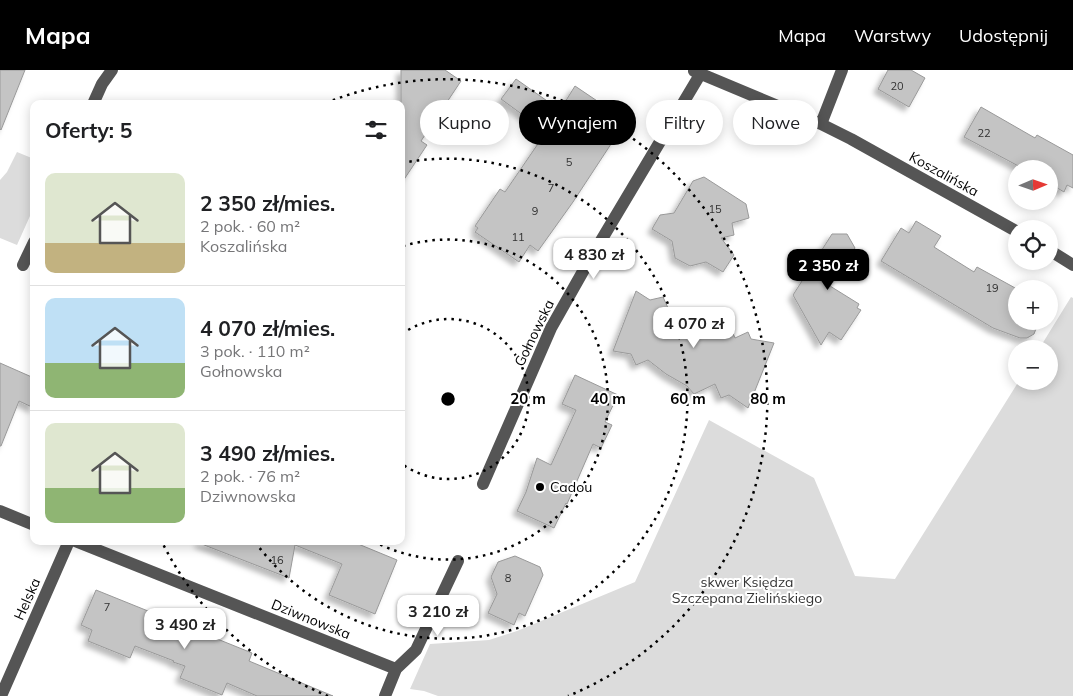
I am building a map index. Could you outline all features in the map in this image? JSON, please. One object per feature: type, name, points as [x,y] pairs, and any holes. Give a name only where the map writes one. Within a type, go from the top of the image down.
[{"type":"street","points":[[95,100],[102,84],[112,70]]},
{"type":"street","points":[[821,124],[842,70]]},
{"type":"street","name":"Koszalińska","points":[[697,72],[821,124],[1008,227]]},
{"type":"street","name":"Gołnowska","points":[[483,484],[551,328],[697,72]]},
{"type":"street","points":[[23,265],[30,250]]},
{"type":"street","points":[[1058,254],[1072,261]]},
{"type":"street","points":[[0,511],[30,522]]},
{"type":"street","name":"Helska","points":[[1,696],[67,545]]},
{"type":"street","name":"Dziwnowska","points":[[86,545],[396,669]]},
{"type":"street","points":[[385,696],[396,669],[416,650],[458,561]]},
{"type":"green space","points":[[17,152],[30,157],[30,216],[17,245],[0,238],[0,180],[7,172]]},
{"type":"green space","name":"skwer Księdza Szczepana Zielińskiego","points":[[1071,297],[1073,298],[1073,696],[438,696],[410,689],[430,644],[489,640],[517,631],[635,582],[709,420],[814,478],[855,576],[895,579],[1013,390],[1058,390],[1058,340],[1045,340],[1051,330],[1058,330],[1058,318]]},
{"type":"building","points":[[0,70],[25,70],[1,130],[0,129]]},
{"type":"building","points":[[401,70],[445,70],[461,81],[448,100],[420,100],[420,145],[427,145],[405,178],[405,100],[401,100]]},
{"type":"building","points":[[888,70],[911,70],[925,78],[909,107],[878,89]]},
{"type":"building","points":[[516,79],[546,100],[519,100],[519,112],[509,105],[509,100],[501,99]]},
{"type":"building","points":[[575,86],[596,100],[566,100]]},
{"type":"building","points":[[981,107],[1035,138],[1037,135],[1073,155],[1073,188],[1067,185],[1064,192],[1058,188],[1058,160],[1008,160],[964,137]]},
{"type":"building","points":[[537,145],[610,145],[538,251],[530,245],[519,262],[475,232],[478,228],[475,226],[500,189],[505,192]]},
{"type":"building","points":[[704,177],[746,204],[749,218],[732,223],[734,235],[721,238],[734,255],[723,272],[706,262],[690,266],[675,258],[672,241],[652,229],[660,215],[674,213],[693,181]]},
{"type":"building","points":[[916,221],[941,236],[934,247],[974,272],[977,267],[1008,284],[1008,330],[1036,330],[1034,334],[1027,338],[1020,338],[993,328],[881,261],[901,228],[909,233]]},
{"type":"building","points":[[832,234],[847,234],[855,248],[830,286],[859,304],[857,308],[861,310],[841,340],[829,332],[821,345],[793,295]]},
{"type":"building","points":[[636,291],[650,300],[663,297],[668,308],[699,312],[694,320],[725,315],[735,338],[748,332],[751,339],[774,343],[748,408],[729,395],[721,398],[715,384],[694,394],[687,386],[666,374],[648,360],[636,365],[631,354],[613,351]]},
{"type":"building","points":[[0,363],[30,376],[30,406],[19,401],[0,446]]},
{"type":"building","points":[[575,375],[618,395],[605,422],[612,425],[601,448],[593,444],[567,504],[554,528],[517,511],[526,492],[537,458],[551,465],[576,410],[562,404]]},
{"type":"building","points":[[204,545],[295,545],[289,578]]},
{"type":"building","points":[[295,545],[361,545],[397,560],[375,614],[329,595],[342,564]]},
{"type":"building","points":[[515,556],[540,567],[543,575],[525,616],[519,613],[514,625],[488,613],[497,594],[491,577],[498,562]]},
{"type":"building","points":[[96,590],[252,653],[249,661],[333,696],[257,696],[227,683],[222,695],[180,678],[185,666],[174,661],[135,646],[130,658],[88,641],[92,630],[81,625]]},
{"type":"place","name":"Cadou","points":[[540,487]]}]
